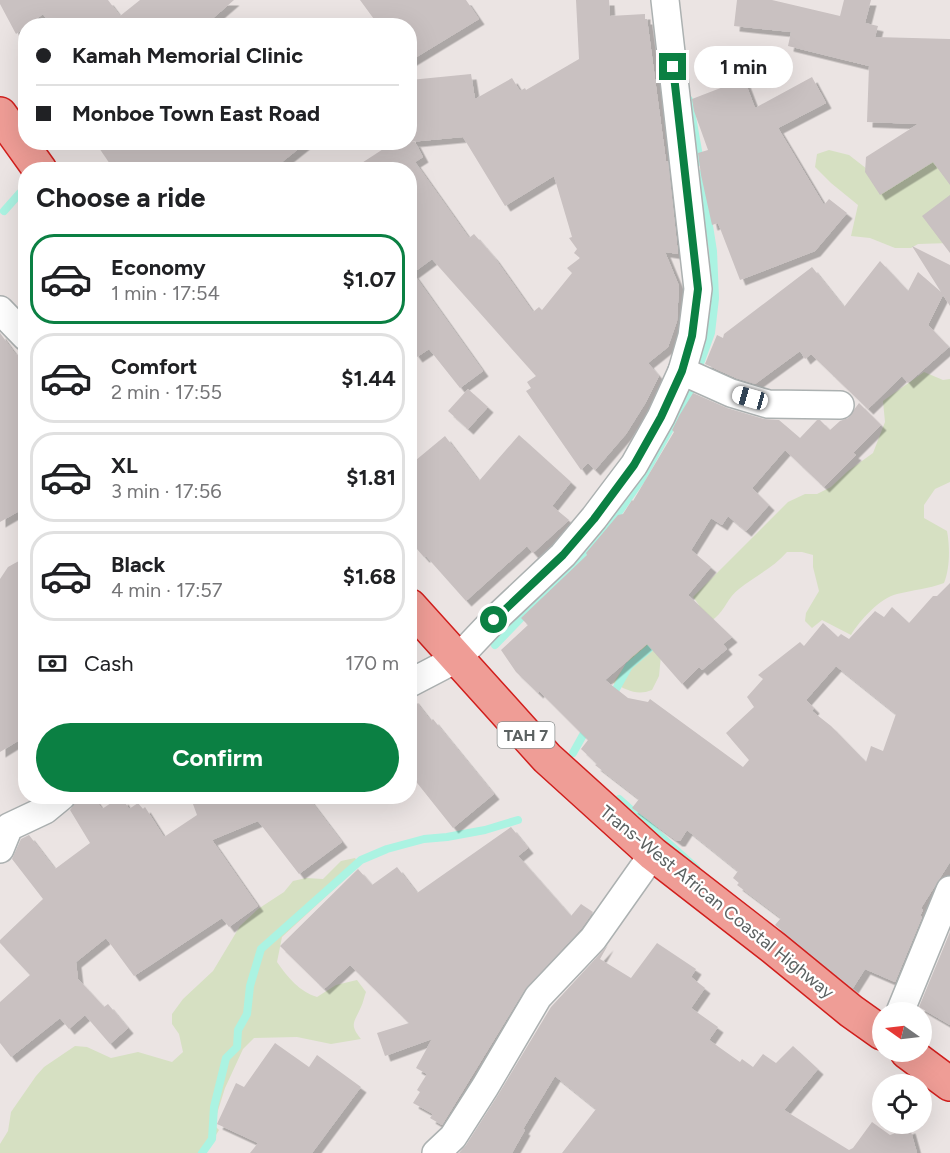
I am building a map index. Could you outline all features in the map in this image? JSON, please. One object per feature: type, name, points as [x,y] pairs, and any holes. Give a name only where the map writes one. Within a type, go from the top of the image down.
[{"type":"highway","points":[[3,125],[18,143]]},
{"type":"highway","points":[[24,150],[33,162]]},
{"type":"highway","name":"Trans-West African Coastal Highway","points":[[417,614],[547,758],[652,854],[872,1026]]},
{"type":"highway","points":[[920,1062],[950,1084]]},
{"type":"street","points":[[417,679],[458,658],[494,620],[563,555],[594,519],[634,465],[661,417],[682,371],[692,336],[698,289],[665,0]]},
{"type":"street","points":[[0,310],[18,329]]},
{"type":"street","points":[[682,371],[731,393],[768,404],[840,405]]},
{"type":"street","points":[[0,849],[9,826],[45,810],[52,804]]},
{"type":"street","points":[[436,1153],[453,1137],[538,997],[592,939],[652,854]]},
{"type":"street","points":[[904,1002],[950,890]]},
{"type":"green space","points":[[829,150],[849,155],[867,169],[950,156],[950,243],[918,244],[911,248],[895,248],[870,238],[851,236],[858,205],[815,167],[817,154]]},
{"type":"green space","points":[[924,372],[943,380],[950,379],[950,482],[935,489],[924,505],[924,518],[947,531],[949,557],[944,583],[891,596],[865,616],[851,635],[822,620],[812,628],[805,621],[806,613],[819,591],[813,567],[813,555],[787,552],[776,563],[735,592],[715,618],[661,655],[659,676],[652,690],[637,692],[613,683],[631,657],[647,644],[679,625],[699,605],[693,597],[788,502],[805,494],[817,494],[831,487],[873,453],[885,422],[883,401]]},
{"type":"green space","points":[[355,858],[360,865],[282,937],[277,962],[294,983],[305,992],[317,997],[336,985],[357,980],[366,992],[354,1023],[355,1030],[361,1039],[331,1044],[297,1037],[254,1038],[243,1049],[225,1088],[215,1120],[215,1126],[219,1130],[205,1153],[0,1153],[0,1144],[8,1131],[11,1112],[36,1076],[44,1067],[75,1046],[87,1047],[111,1058],[138,1052],[172,1062],[183,1052],[179,1034],[172,1024],[172,1014],[183,999],[213,971],[240,926],[258,909],[284,892],[293,881],[306,878],[323,879],[341,861]]},
{"type":"building","points":[[0,0],[108,0],[120,16],[140,0],[234,0],[213,18],[46,18],[43,14],[38,18],[18,18],[18,33],[16,34]]},
{"type":"building","points":[[360,0],[466,0],[479,19],[417,57],[417,18],[373,18]]},
{"type":"building","points":[[576,0],[609,0],[610,16],[645,14],[666,161],[668,161],[678,254],[665,252],[679,286],[677,321],[668,347],[648,363],[659,376],[646,402],[626,434],[595,470],[588,463],[581,470],[526,391],[531,388],[527,382],[536,376],[432,259],[417,270],[417,165],[469,238],[474,234],[494,257],[533,312],[539,307],[542,310],[572,273],[567,268],[580,258],[574,253],[577,249],[569,238],[572,237],[554,176],[505,206],[463,137],[417,141],[417,79],[471,74],[475,99],[512,78],[520,91],[525,88],[526,90],[579,59]]},
{"type":"building","points":[[737,0],[772,0],[840,16],[844,0],[871,0],[865,23],[878,26],[875,37],[950,39],[950,185],[933,162],[880,195],[865,172],[866,157],[918,124],[867,122],[869,66],[788,46],[791,32],[734,26]]},
{"type":"building","points":[[812,77],[826,103],[778,128],[824,205],[829,199],[847,213],[815,251],[740,280],[718,223],[712,225],[698,153],[708,150],[692,99],[744,79],[755,108]]},
{"type":"building","points":[[417,146],[423,157],[415,162],[363,162],[382,150],[417,150]]},
{"type":"building","points":[[100,150],[297,150],[282,162],[109,162]]},
{"type":"building","points":[[950,195],[950,253],[922,216]]},
{"type":"building","points":[[912,246],[950,265],[950,306],[943,295],[928,325],[949,347],[908,383],[902,376],[868,409],[811,354],[805,359],[800,351],[755,384],[705,364],[717,335],[723,338],[724,334],[812,267],[844,307],[880,261],[908,291],[918,272],[941,292]]},
{"type":"building","points":[[417,279],[483,371],[460,388],[429,349],[417,357]]},
{"type":"building","points":[[0,333],[16,355],[18,354],[18,512],[0,522]]},
{"type":"building","points":[[468,389],[488,407],[468,429],[448,411]]},
{"type":"building","points":[[693,393],[727,408],[764,419],[779,420],[800,438],[817,420],[820,420],[830,430],[840,421],[848,418],[859,403],[881,425],[853,453],[856,455],[824,487],[785,450],[752,488],[769,505],[746,531],[728,516],[722,525],[711,518],[691,550],[711,567],[688,595],[732,637],[723,644],[727,649],[702,670],[699,667],[682,684],[647,644],[605,680],[628,698],[648,702],[650,699],[743,767],[749,760],[726,733],[754,707],[747,697],[763,679],[758,675],[800,642],[804,646],[823,623],[838,637],[841,634],[849,639],[875,611],[884,617],[892,607],[909,623],[933,596],[937,596],[950,583],[950,862],[921,908],[923,910],[920,916],[922,917],[895,982],[865,969],[853,988],[775,925],[781,918],[737,885],[739,883],[733,878],[738,871],[687,830],[680,841],[677,841],[632,808],[639,799],[595,765],[597,764],[581,749],[588,740],[539,691],[538,693],[516,672],[501,650],[528,625],[521,618],[587,555],[586,553],[618,515],[623,514],[633,501],[674,432],[672,430]],"holes":[[[836,666],[896,714],[883,751],[871,746],[866,762],[831,726],[812,711],[814,708],[806,700]]]},
{"type":"building","points":[[519,435],[571,482],[552,506],[569,520],[533,553],[527,546],[466,601],[417,549],[417,459],[445,436],[479,481]]},
{"type":"building","points":[[18,561],[18,741],[0,752],[0,579],[8,567]]},
{"type":"building","points":[[417,703],[431,721],[433,719],[494,794],[453,828],[417,783]]},
{"type":"building","points":[[74,804],[99,804],[102,809],[110,804],[126,804],[129,809],[139,804],[143,809],[145,807],[164,837],[197,815],[193,804],[313,804],[342,842],[299,874],[258,821],[212,840],[258,906],[229,927],[222,918],[134,976],[106,938],[76,962],[78,979],[104,1007],[108,1004],[128,1028],[110,1044],[85,1015],[69,1029],[60,1018],[11,1057],[0,1043],[0,1002],[30,975],[0,943],[0,940],[43,899],[12,859],[21,839],[29,835],[55,869],[90,843],[70,810]]},
{"type":"building","points":[[511,827],[528,848],[518,856],[571,916],[581,904],[593,912],[581,929],[525,989],[442,1125],[430,1118],[433,1114],[413,1103],[420,1092],[417,1090],[427,1074],[416,1068],[432,1039],[385,1056],[377,1033],[409,1023],[350,965],[324,989],[280,946],[358,869],[372,885],[397,867],[417,893]]},
{"type":"building","points":[[950,932],[950,1025],[932,1015],[932,1002],[921,1002]]},
{"type":"building","points":[[657,943],[696,969],[691,977],[705,988],[691,1008],[718,1027],[709,1040],[740,1062],[742,1059],[753,1067],[763,1054],[776,1063],[793,1046],[818,1069],[784,1110],[849,1150],[853,1148],[872,1122],[872,1134],[912,1134],[917,1153],[562,1153],[596,1109],[555,1076],[523,1129],[525,1130],[512,1153],[459,1153],[498,1095],[551,1007],[608,945],[600,959],[631,978]]},
{"type":"building","points":[[275,1043],[309,1067],[317,1055],[361,1087],[312,1153],[250,1153],[258,1143],[217,1124],[236,1083],[244,1087]]},
{"type":"waterway","points":[[689,100],[700,162]]},
{"type":"waterway","points":[[495,645],[607,529],[641,480],[688,397],[711,333],[715,298],[713,251],[701,174]]},
{"type":"waterway","points":[[4,211],[18,195]]},
{"type":"waterway","points":[[612,696],[629,666],[650,648]]},
{"type":"waterway","points":[[573,753],[588,726]]},
{"type":"waterway","points":[[619,799],[696,868]]},
{"type":"waterway","points":[[202,1153],[212,1139],[214,1107],[226,1058],[237,1047],[238,1030],[247,1014],[250,986],[261,949],[361,860],[387,849],[424,839],[485,830],[518,820]]},
{"type":"route","points":[[494,620],[563,555],[594,519],[634,465],[661,417],[682,371],[692,336],[698,289],[673,67]]}]
